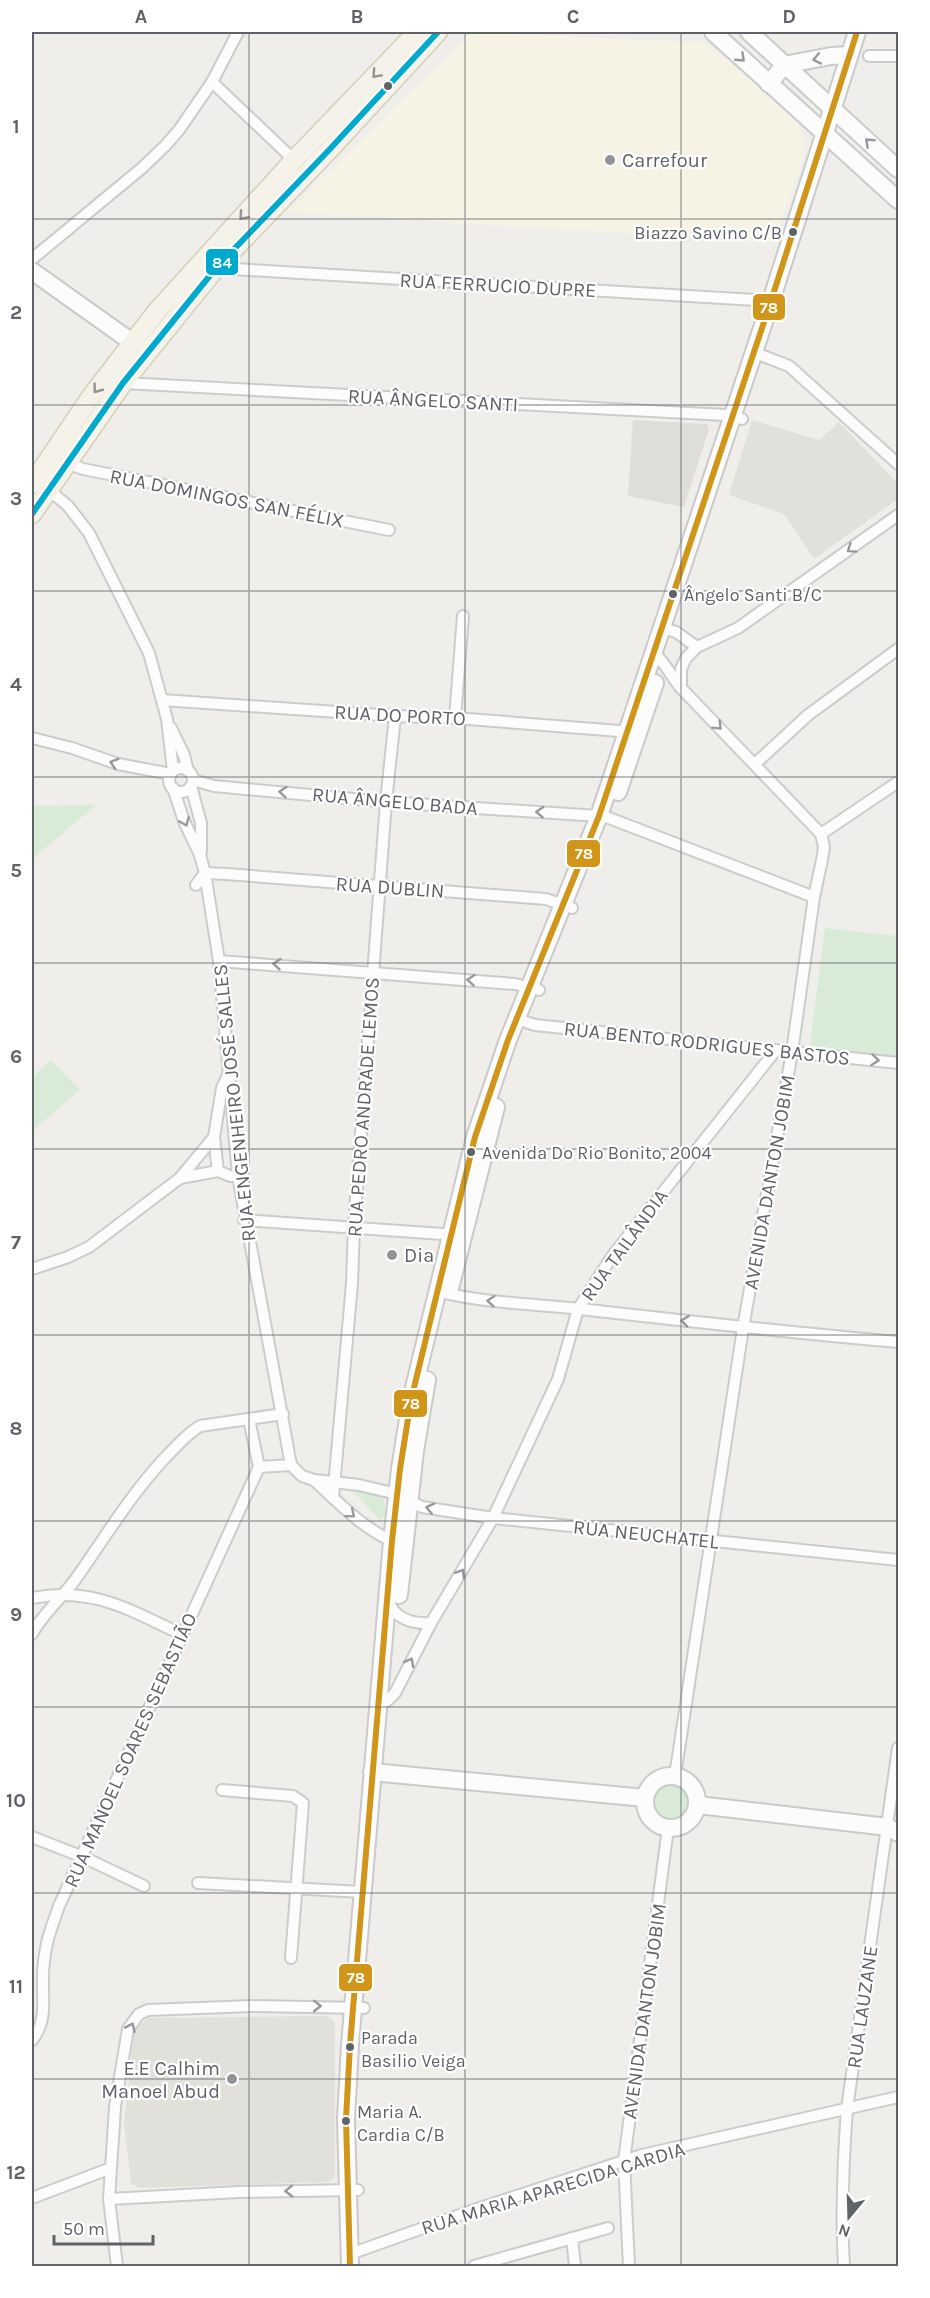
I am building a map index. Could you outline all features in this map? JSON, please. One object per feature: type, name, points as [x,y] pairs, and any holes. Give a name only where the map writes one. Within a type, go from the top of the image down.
[{"type":"main road","points":[[40,486],[67,463],[123,383],[157,311],[294,160],[417,32]]},
{"type":"main road","points":[[32,514],[40,486],[90,398],[329,150],[438,32]]},
{"type":"main road","points":[[713,32],[898,200]]},
{"type":"main road","points":[[748,32],[898,169]]},
{"type":"main road","points":[[837,112],[849,55],[857,32]]},
{"type":"main road","points":[[355,2260],[352,2190],[358,2076],[362,1892],[396,1614],[407,1422],[457,1235],[475,1137],[604,817],[837,112],[866,32]]},
{"type":"main road","points":[[769,84],[784,65],[849,55]]},
{"type":"main road","points":[[32,271],[139,347]]},
{"type":"main road","points":[[358,2007],[377,1773],[392,1541],[403,1498]]},
{"type":"main road","points":[[377,1773],[645,1798]]},
{"type":"main road","points":[[666,1776],[675,1776],[689,1782],[694,1789],[698,1805],[695,1813],[684,1825],[668,1828],[653,1821],[645,1807],[645,1798],[652,1784],[666,1776]]},
{"type":"main road","points":[[698,1805],[893,1830]]},
{"type":"street","points":[[32,259],[142,168],[180,130],[212,82],[238,32]]},
{"type":"street","points":[[869,56],[898,56]]},
{"type":"street","points":[[212,82],[294,160]]},
{"type":"street","name":"RUA FERRUCIO DUPRE","points":[[216,268],[775,302]]},
{"type":"street","points":[[758,354],[789,366],[898,464]]},
{"type":"street","name":"RUA ÂNGELO SANTI","points":[[123,383],[737,417]]},
{"type":"street","name":"RUA DOMINGOS SAN FÉLIX","points":[[67,463],[83,469],[389,530]]},
{"type":"street","name":"RUA ENGENHEIRO JOSÉ SALLES","points":[[40,486],[68,506],[90,533],[149,653],[168,723],[172,773]]},
{"type":"street","points":[[681,688],[681,669],[686,658],[697,647],[738,628],[898,515]]},
{"type":"street","points":[[455,718],[463,616]]},
{"type":"street","points":[[667,629],[697,647]]},
{"type":"street","points":[[756,764],[808,715],[898,649]]},
{"type":"street","points":[[658,656],[681,688],[821,834],[898,782]]},
{"type":"street","name":"RUA DO PORTO","points":[[162,700],[455,718],[633,732]]},
{"type":"street","name":"RUA PEDRO ANDRADE LEMOS","points":[[333,1498],[352,1283],[354,1226],[379,886],[395,716]]},
{"type":"street","name":"RUA ENGENHEIRO JOSÉ SALLES","points":[[168,723],[184,755],[201,823],[201,855],[205,873],[210,940],[219,961],[244,1220],[291,1465]]},
{"type":"street","points":[[32,738],[72,748],[118,764],[172,773]]},
{"type":"street","points":[[180,768],[191,779],[185,791],[173,788],[169,779],[172,773],[180,768]]},
{"type":"street","name":"RUA ÂNGELO BADA","points":[[191,779],[214,786],[604,817],[814,897]]},
{"type":"street","name":"RUA ENGENHEIRO JOSÉ SALLES","points":[[173,788],[184,821],[201,855]]},
{"type":"street","name":"AVENIDA DANTON JOBIM","points":[[675,1776],[743,1328],[792,1052],[814,897],[824,847],[821,834]]},
{"type":"street","points":[[196,885],[205,873]]},
{"type":"street","name":"RUA DUBLIN","points":[[205,873],[546,899],[568,906]]},
{"type":"street","points":[[219,961],[373,972],[534,988]]},
{"type":"street","name":"RUA BENTO RODRIGUES BASTOS","points":[[521,1021],[898,1063]]},
{"type":"street","name":"RUA TAILÂNDIA","points":[[387,1701],[395,1693],[431,1623],[493,1518],[558,1379],[578,1309],[613,1255],[776,1050]]},
{"type":"street","points":[[218,1171],[218,1154],[214,1137],[222,1088],[230,1071]]},
{"type":"street","points":[[32,1269],[89,1247],[180,1178],[214,1137]]},
{"type":"street","points":[[180,1178],[218,1171],[237,1158]]},
{"type":"street","points":[[218,1171],[230,1176],[238,1176]]},
{"type":"street","points":[[244,1220],[457,1235]]},
{"type":"street","points":[[443,1293],[463,1298],[898,1342]]},
{"type":"street","points":[[32,1634],[38,1622],[63,1593],[145,1479],[188,1433],[200,1426],[283,1414]]},
{"type":"street","points":[[249,1419],[260,1467],[291,1465],[302,1476],[314,1480],[350,1514],[378,1535],[392,1541]]},
{"type":"street","name":"RUA MANOEL SOARES SEBASTIÃO","points":[[32,2040],[42,2021],[43,1976],[47,1943],[59,1906],[260,1467]]},
{"type":"street","name":"RUA NEUCHATEL","points":[[314,1480],[359,1485],[403,1498],[422,1507],[493,1518],[898,1560]]},
{"type":"street","points":[[32,1598],[63,1593],[86,1595],[115,1604],[183,1635]]},
{"type":"street","points":[[387,1599],[396,1614],[409,1622],[431,1623]]},
{"type":"street","name":"RUA LAUZANE","points":[[844,2266],[842,2167],[847,2109],[893,1830],[898,1748]]},
{"type":"street","points":[[222,1790],[292,1796],[303,1803],[291,1958]]},
{"type":"street","name":"AVENIDA DANTON JOBIM","points":[[629,2266],[624,2161],[668,1828]]},
{"type":"street","points":[[32,1837],[144,1886]]},
{"type":"street","points":[[198,1883],[362,1892]]},
{"type":"street","points":[[117,2266],[109,2199],[115,2107],[128,2029],[139,2014],[148,2010],[252,2006],[358,2007]]},
{"type":"street","name":"RUA MARIA APARECIDA CARDIA","points":[[355,2260],[471,2211],[642,2155],[898,2097]]},
{"type":"street","points":[[32,2198],[111,2168]]},
{"type":"street","points":[[109,2199],[239,2192],[352,2190]]},
{"type":"street","points":[[474,2266],[608,2228]]},
{"type":"street","points":[[572,2238],[575,2266]]},
{"type":"shaded area","points":[[472,32],[707,43],[797,122],[804,137],[804,157],[774,242],[289,212]]},
{"type":"shaded area","points":[[633,420],[707,424],[709,429],[684,507],[628,496]]},
{"type":"shaded area","points":[[752,420],[819,440],[839,422],[898,484],[898,499],[814,559],[784,514],[729,495]]},
{"type":"shaded area","name":"E.E Calhim Manoel Abud","points":[[327,2016],[333,2020],[335,2025],[335,2174],[333,2179],[328,2182],[139,2188],[131,2183],[124,2123],[134,2035],[137,2027],[148,2018]]},
{"type":"green space","points":[[96,805],[32,859],[32,806]]},
{"type":"green space","points":[[825,928],[898,936],[898,1060],[816,1052],[810,1044]]},
{"type":"green space","points":[[51,1060],[80,1090],[32,1131],[32,1078]]},
{"type":"green space","points":[[348,1486],[383,1496],[386,1514],[380,1520]]},
{"type":"green space","points":[[671,1783],[678,1784],[684,1789],[689,1795],[689,1809],[684,1815],[678,1820],[671,1821],[664,1820],[658,1815],[653,1809],[652,1802],[653,1795],[658,1789],[664,1784]]},
{"type":"transit line","name":"84","points":[[32,514],[123,383],[216,268],[438,32]]},
{"type":"transit line","name":"78","points":[[350,2266],[346,2119],[350,2045],[392,1541],[411,1400],[475,1137],[508,1040],[599,816],[771,301],[857,32]]},
{"type":"place","name":"Carrefour","points":[[610,160]]},
{"type":"place","name":"Biazzo Savino C/B","points":[[793,232]]},
{"type":"place","name":"Ângelo Santi B/C","points":[[673,594]]},
{"type":"place","name":"Avenida Do Rio Bonito, 2004","points":[[471,1152]]},
{"type":"place","name":"Dia","points":[[392,1255]]},
{"type":"place","name":"Parada Basilio Veiga","points":[[350,2047]]},
{"type":"place","name":"E.E Calhim Manoel Abud","points":[[232,2079]]},
{"type":"place","name":"Maria A. Cardia C/B","points":[[346,2121]]}]
